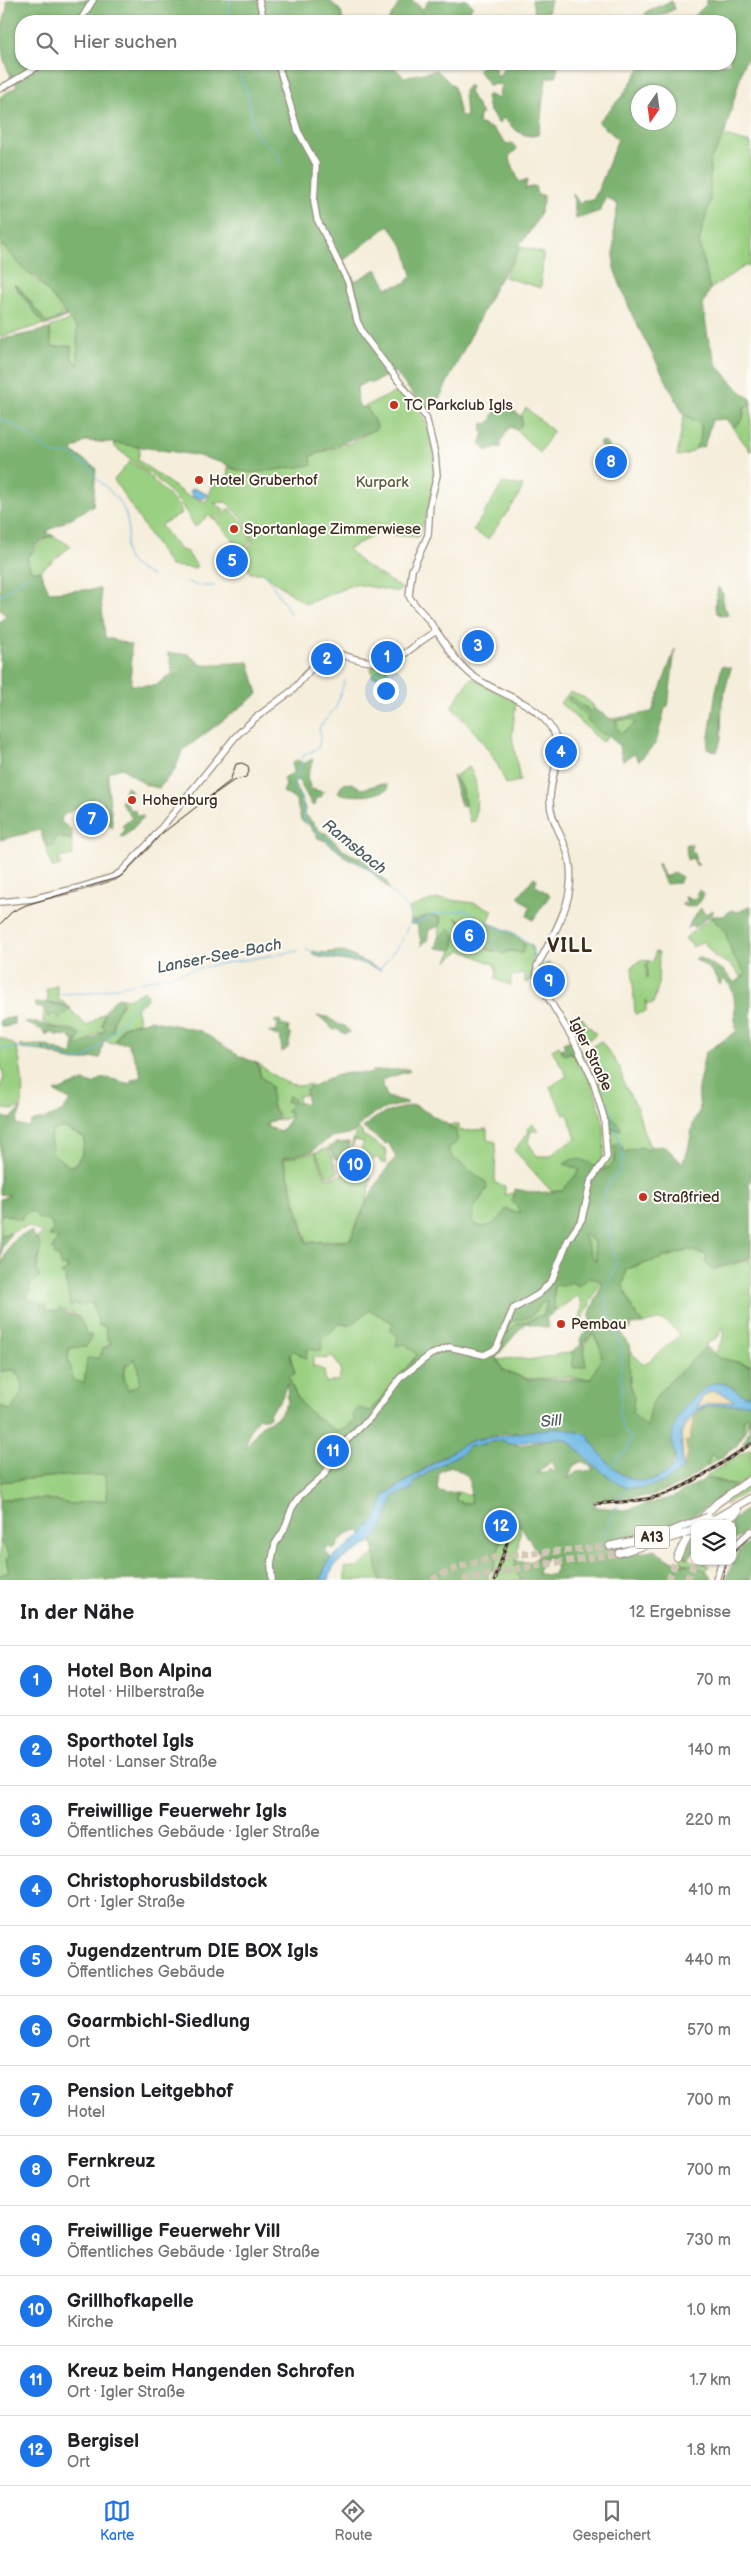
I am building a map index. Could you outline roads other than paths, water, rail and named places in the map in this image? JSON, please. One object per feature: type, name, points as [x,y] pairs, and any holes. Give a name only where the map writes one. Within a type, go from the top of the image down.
[{"type":"highway","name":"A13","points":[[700,1520],[716,1503],[751,1479]]},
{"type":"highway","name":"A13","points":[[707,1520],[751,1493]]},
{"type":"highway","name":"A13","points":[[707,1520],[751,1499]]},
{"type":"highway","name":"A13","points":[[727,1520],[751,1499]]},
{"type":"highway","name":"A13","points":[[610,1546],[691,1526]]},
{"type":"highway","name":"A13","points":[[619,1553],[684,1534],[691,1528]]},
{"type":"highway","name":"A13","points":[[677,1557],[691,1532]]},
{"type":"main road","points":[[84,15],[93,0]]},
{"type":"main road","points":[[259,0],[263,15]]},
{"type":"main road","points":[[0,89],[32,70]]},
{"type":"main road","points":[[0,902],[70,890],[113,877],[121,872],[149,843],[240,732],[293,690],[328,650],[370,662],[387,662],[402,656],[435,632],[410,599],[408,592],[414,564],[427,537],[430,504],[437,478],[431,430],[423,414],[366,337],[359,324],[350,286],[317,219],[314,202],[316,164],[296,126],[287,86],[280,70]]},
{"type":"main road","name":"Igler Straße","points":[[272,1580],[271,1564],[275,1544],[284,1530],[295,1502],[321,1479],[340,1448],[370,1418],[400,1378],[420,1361],[440,1349],[453,1347],[484,1355],[492,1352],[501,1341],[513,1309],[535,1296],[547,1286],[559,1266],[568,1240],[582,1219],[591,1180],[603,1166],[607,1154],[604,1118],[595,1086],[574,1041],[549,1003],[536,975],[538,966],[564,913],[570,891],[569,858],[550,807],[551,790],[558,758],[556,740],[552,729],[541,716],[507,693],[471,674],[435,632]]},
{"type":"main road","points":[[736,1544],[751,1531]]},
{"type":"main road","points":[[717,1580],[721,1565]]},
{"type":"water","points":[[193,488],[207,494],[203,499],[192,496],[190,491]]},
{"type":"water","points":[[714,1383],[726,1384],[745,1396],[751,1395],[751,1403],[709,1406],[698,1410],[687,1422],[681,1433],[683,1469],[665,1482],[643,1488],[628,1488],[620,1485],[593,1465],[569,1441],[559,1438],[508,1444],[502,1440],[468,1447],[461,1455],[450,1459],[415,1481],[412,1489],[394,1496],[378,1535],[368,1544],[341,1560],[331,1572],[329,1580],[320,1580],[328,1561],[359,1537],[376,1519],[385,1495],[459,1447],[474,1440],[561,1428],[588,1435],[607,1462],[625,1476],[634,1480],[645,1481],[659,1478],[674,1465],[673,1433],[679,1415],[698,1394]],"holes":[[[712,1391],[722,1393],[734,1401],[707,1404],[697,1409],[703,1396]]]},
{"type":"waterway","points":[[227,15],[231,0]]},
{"type":"waterway","points":[[238,70],[248,94],[252,123],[257,136],[279,154],[279,163]]},
{"type":"waterway","name":"Ramsbach","points":[[0,419],[16,426],[52,454],[71,454],[80,462],[89,465],[96,477],[116,497],[124,510],[128,522],[126,554],[129,561],[152,576]]},
{"type":"waterway","name":"Ramsbach","points":[[265,573],[290,613]]},
{"type":"waterway","points":[[0,596],[29,575]]},
{"type":"waterway","name":"Ramsbach","points":[[187,582],[198,586]]},
{"type":"waterway","name":"Ramsbach","points":[[201,586],[214,586]]},
{"type":"waterway","name":"Ramsbach","points":[[304,755],[318,748],[321,736],[319,728],[336,707],[345,680]]},
{"type":"waterway","name":"Ramsbach","points":[[300,771],[303,756]]},
{"type":"waterway","name":"Ramsbach","points":[[299,772],[293,788],[301,797],[305,821],[347,857],[371,871],[406,907]]},
{"type":"waterway","name":"Ramsbach","points":[[408,909],[411,922],[417,923],[431,915],[466,910],[496,927],[512,932],[527,942],[533,951],[534,958]]},
{"type":"waterway","name":"Lanser-See-Bach","points":[[306,950],[321,955],[350,959],[380,969],[401,942],[408,926]]},
{"type":"waterway","name":"Lanser-See-Bach","points":[[58,994],[91,993],[219,964],[298,951]]},
{"type":"waterway","name":"Lanser-See-Bach","points":[[19,1048],[46,1049],[75,1061],[87,1058],[115,1030],[144,994]]},
{"type":"waterway","name":"Ramsbach","points":[[589,1047],[606,1075]]},
{"type":"waterway","name":"Lanser-See-Bach","points":[[0,1049],[18,1048]]},
{"type":"waterway","name":"Ramsbach","points":[[606,1091],[607,1078]]},
{"type":"waterway","name":"Ramsbach","points":[[608,1101],[623,1155],[619,1173],[610,1180],[601,1202],[607,1211],[609,1239],[617,1263],[603,1295],[611,1322],[615,1324],[621,1348],[620,1377],[623,1387],[618,1413],[624,1431],[631,1438],[626,1452],[618,1456],[614,1464],[610,1465]]},
{"type":"waterway","points":[[617,1502],[617,1499],[628,1488]]},
{"type":"waterway","points":[[604,1535],[617,1506]]},
{"type":"tunnel","points":[[432,1580],[474,1562],[519,1554],[610,1546]]},
{"type":"tunnel","points":[[463,1580],[504,1571],[619,1553]]},
{"type":"tunnel","points":[[669,1580],[677,1557]]},
{"type":"tunnel","points":[[687,1580],[693,1565]]},
{"type":"tram line","points":[[0,924],[12,912],[26,905],[120,877],[160,835],[230,781],[236,764],[242,763],[248,766],[249,772],[246,777],[233,781],[209,798]]},
{"type":"tram line","points":[[736,1549],[751,1536]]},
{"type":"tram line","points":[[722,1580],[726,1565]]},
{"type":"railway","points":[[595,1504],[641,1500],[669,1493],[705,1474],[751,1444]]},
{"type":"railway","points":[[495,1580],[510,1533]]},
{"type":"place","name":"TC Parkclub Igls","points":[[394,405]]},
{"type":"place","name":"Fernkreuz","points":[[611,462]]},
{"type":"place","name":"Hotel Gruberhof","points":[[199,480]]},
{"type":"place","name":"Sportanlage Zimmerwiese","points":[[234,529]]},
{"type":"place","name":"Jugendzentrum DIE BOX Igls","points":[[232,561]]},
{"type":"place","name":"Freiwillige Feuerwehr Igls","points":[[478,646]]},
{"type":"place","name":"Hotel Bon Alpina","points":[[387,657]]},
{"type":"place","name":"Sporthotel Igls","points":[[327,659]]},
{"type":"place","name":"Christophorusbildstock","points":[[561,752]]},
{"type":"place","name":"Hohenburg","points":[[132,800]]},
{"type":"place","name":"Pension Leitgebhof","points":[[92,819]]},
{"type":"place","name":"Goarmbichl-Siedlung","points":[[469,936]]},
{"type":"place","name":"Freiwillige Feuerwehr Vill","points":[[549,981]]},
{"type":"place","name":"Grillhofkapelle","points":[[355,1165]]},
{"type":"place","name":"Straßfried","points":[[643,1197]]},
{"type":"place","name":"Pembau","points":[[561,1324]]},
{"type":"place","name":"Kreuz beim Hangenden Schrofen","points":[[333,1451]]},
{"type":"place","name":"Bergisel","points":[[501,1526]]},
{"type":"district","name":"VILL","points":[[570,945]]},
{"type":"park label","name":"Kurpark","points":[[382,482]]},
{"type":"water label","name":"Sill","points":[[551,1420]]}]
